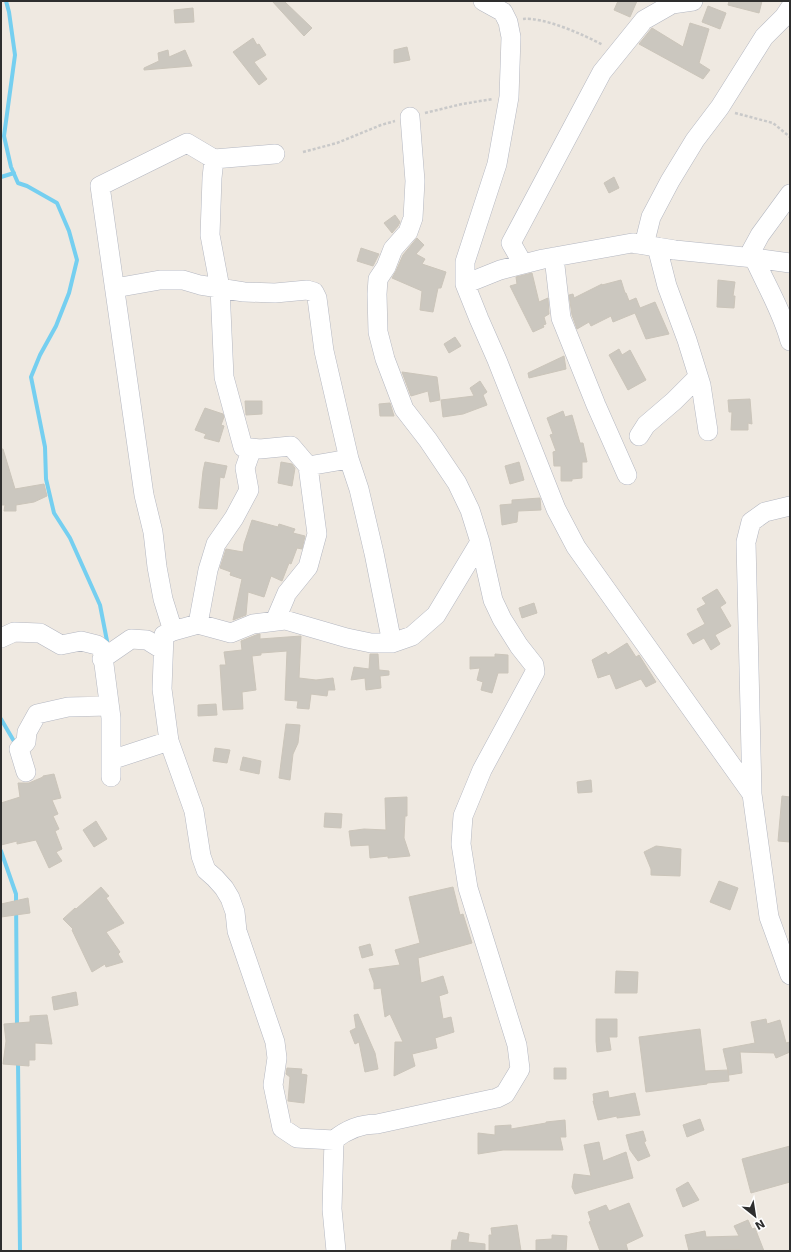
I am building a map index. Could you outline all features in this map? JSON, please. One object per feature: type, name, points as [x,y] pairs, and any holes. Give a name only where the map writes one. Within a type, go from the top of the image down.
[{"type":"street","points":[[483,1],[503,12],[508,22],[511,37],[509,97],[497,164],[465,262],[465,284],[556,509],[576,546],[752,794]]},
{"type":"street","points":[[523,264],[511,243],[602,72],[644,20],[672,4],[693,1]]},
{"type":"street","points":[[708,431],[700,385],[687,340],[650,246],[651,217],[670,181],[695,140],[718,109],[764,37],[784,17],[790,8]]},
{"type":"street","points":[[410,117],[415,181],[413,218],[408,232],[394,249],[386,267],[378,279],[378,332],[385,359],[404,409],[428,440],[456,483],[470,510],[480,542],[493,600],[502,619],[519,646],[534,665],[535,672],[482,770],[463,816],[461,844],[468,888],[517,1045],[520,1069],[505,1094],[497,1098],[377,1124],[365,1124],[342,1134],[334,1140],[297,1138],[282,1128],[273,1085],[277,1058],[275,1042],[237,931],[235,912],[230,898],[216,878],[206,870],[201,856],[194,811],[169,741],[162,689],[164,635],[198,624],[231,633],[253,624],[285,620],[347,638],[371,643],[392,643],[412,636],[436,615],[480,542]]},
{"type":"street","points":[[173,631],[163,600],[153,532],[144,495],[100,186],[187,143],[214,159],[275,154]]},
{"type":"street","points":[[214,159],[210,235],[220,288],[224,377],[243,447],[260,449],[291,446],[308,466],[317,534],[308,567],[287,593],[275,621]]},
{"type":"street","points":[[751,257],[760,235],[790,194]]},
{"type":"street","points":[[465,284],[500,270],[523,264],[632,243],[675,250],[751,257],[790,263]]},
{"type":"street","points":[[554,257],[561,318],[596,405],[627,475]]},
{"type":"street","points":[[751,257],[777,305],[787,329],[790,341]]},
{"type":"street","points":[[115,288],[160,280],[183,280],[200,285],[244,292],[275,293],[307,290],[314,292],[317,298],[324,352],[349,459],[361,496],[392,643]]},
{"type":"street","points":[[639,436],[646,425],[674,401],[698,377]]},
{"type":"street","points":[[198,624],[208,570],[216,544],[234,518],[249,490],[245,468],[252,448]]},
{"type":"street","points":[[308,466],[349,459]]},
{"type":"street","points":[[790,506],[765,512],[751,522],[746,542],[752,794],[769,917],[790,975]]},
{"type":"street","points":[[1,638],[14,632],[40,633],[61,645],[81,641],[102,649],[102,659],[111,718],[111,769],[169,741]]},
{"type":"street","points":[[102,659],[131,639],[147,640],[163,650]]},
{"type":"street","points":[[26,772],[19,749],[26,742],[28,732],[37,714],[68,707],[109,706]]},
{"type":"street","points":[[334,1140],[332,1209],[336,1251]]},
{"type":"path","points":[[508,22],[532,18],[578,32],[618,53]]},
{"type":"path","points":[[718,109],[773,122],[790,137]]},
{"type":"building","points":[[272,1],[284,1],[312,28],[304,36]]},
{"type":"building","points":[[618,1],[637,1],[630,17],[614,10]]},
{"type":"building","points":[[729,1],[762,1],[759,13],[728,5]]},
{"type":"building","points":[[708,6],[726,13],[720,29],[702,22]]},
{"type":"building","points":[[193,8],[194,22],[175,23],[174,10]]},
{"type":"building","points":[[690,23],[709,29],[699,63],[710,70],[703,79],[639,44],[652,28],[683,47]]},
{"type":"building","points":[[253,38],[266,55],[254,62],[267,79],[259,85],[233,52]]},
{"type":"building","points":[[407,47],[410,60],[394,63],[394,50]]},
{"type":"building","points":[[168,50],[169,57],[185,50],[192,66],[144,70],[144,68],[159,61],[158,53]]},
{"type":"building","points":[[614,177],[619,188],[609,193],[604,183]]},
{"type":"building","points":[[395,215],[400,222],[392,233],[384,223]]},
{"type":"building","points":[[417,238],[424,245],[416,254],[425,259],[422,264],[446,272],[441,288],[438,288],[433,312],[420,310],[422,291],[392,278],[403,255]]},
{"type":"building","points":[[361,248],[379,254],[373,266],[357,261]]},
{"type":"building","points":[[532,273],[539,302],[548,298],[549,314],[544,317],[546,324],[543,325],[544,327],[533,332],[510,286],[517,284],[516,277]]},
{"type":"building","points":[[621,280],[629,301],[636,298],[640,308],[655,302],[669,334],[646,339],[635,313],[613,322],[611,316],[591,326],[589,322],[577,329],[572,315],[569,295],[573,294],[574,298],[602,284]]},
{"type":"building","points":[[718,280],[735,282],[733,296],[735,296],[734,308],[717,307]]},
{"type":"building","points":[[455,337],[461,346],[449,353],[444,344]]},
{"type":"building","points":[[619,349],[622,355],[630,350],[646,380],[628,390],[609,355]]},
{"type":"building","points":[[564,356],[566,369],[529,378],[528,373]]},
{"type":"building","points":[[402,372],[437,377],[440,400],[430,402],[428,391],[411,396]]},
{"type":"building","points":[[480,381],[487,392],[483,395],[487,405],[463,414],[443,417],[441,400],[474,396],[470,388]]},
{"type":"building","points":[[750,399],[752,424],[748,423],[748,430],[731,430],[732,412],[729,412],[728,400]]},
{"type":"building","points":[[245,401],[262,401],[262,414],[246,415]]},
{"type":"building","points":[[390,403],[394,416],[380,416],[379,404]]},
{"type":"building","points":[[205,408],[223,414],[224,417],[221,425],[224,426],[219,442],[204,438],[206,434],[195,430]]},
{"type":"building","points":[[563,411],[565,417],[572,415],[580,443],[583,443],[587,462],[582,462],[582,478],[572,479],[572,481],[561,481],[561,466],[554,466],[553,452],[556,451],[550,435],[553,434],[547,418]]},
{"type":"building","points":[[1,449],[3,449],[15,489],[44,484],[47,496],[34,502],[16,505],[16,511],[4,511],[5,505],[1,505]]},
{"type":"building","points":[[205,462],[227,466],[224,478],[220,477],[217,509],[199,508]]},
{"type":"building","points":[[281,462],[292,464],[295,468],[292,486],[278,483]]},
{"type":"building","points":[[519,462],[524,480],[510,484],[505,466]]},
{"type":"building","points":[[540,498],[541,510],[518,511],[517,522],[502,525],[500,505],[512,504],[512,500]]},
{"type":"building","points":[[252,520],[278,527],[279,524],[295,529],[293,533],[305,536],[302,549],[297,548],[282,581],[271,576],[264,597],[248,592],[246,615],[233,620],[242,579],[230,575],[231,572],[220,568],[226,549],[243,552],[244,544]]},
{"type":"building","points":[[717,589],[726,603],[720,607],[731,626],[715,635],[720,644],[711,650],[704,638],[693,644],[687,634],[705,624],[697,609],[706,604],[702,598]]},
{"type":"building","points":[[534,603],[537,613],[522,618],[519,608]]},
{"type":"building","points":[[260,634],[260,639],[301,636],[299,678],[316,680],[333,678],[335,690],[328,690],[327,696],[311,694],[309,709],[297,708],[298,701],[285,700],[287,651],[261,653],[261,655],[252,656],[256,690],[242,692],[243,709],[223,710],[220,665],[226,665],[224,652],[242,650],[241,641]]},
{"type":"building","points":[[627,643],[636,657],[639,655],[656,682],[646,687],[641,679],[616,689],[610,674],[598,678],[592,660],[606,652],[608,655]]},
{"type":"building","points":[[370,654],[378,654],[379,670],[389,671],[389,675],[380,676],[381,688],[366,690],[365,678],[351,680],[354,667],[369,669]]},
{"type":"building","points":[[495,654],[508,655],[508,673],[498,673],[492,693],[481,690],[483,682],[477,680],[480,668],[470,669],[470,657],[495,657]]},
{"type":"building","points":[[216,704],[217,715],[198,716],[198,705]]},
{"type":"building","points":[[286,724],[300,725],[298,743],[293,754],[290,780],[279,778]]},
{"type":"building","points":[[215,748],[230,750],[227,763],[213,761]]},
{"type":"building","points":[[243,757],[261,761],[259,774],[240,770]]},
{"type":"building","points":[[54,774],[61,798],[52,800],[58,814],[53,816],[59,829],[55,831],[62,849],[56,852],[62,861],[49,868],[36,840],[17,844],[17,841],[1,845],[1,803],[20,797],[18,783],[29,783],[43,776]]},
{"type":"building","points":[[591,780],[592,792],[578,793],[577,782]]},
{"type":"building","points":[[782,796],[790,797],[790,842],[778,841]]},
{"type":"building","points":[[407,797],[407,816],[405,816],[404,838],[410,856],[370,858],[369,845],[351,846],[349,831],[364,829],[386,830],[385,798]]},
{"type":"building","points":[[325,813],[342,814],[341,828],[324,827]]},
{"type":"building","points":[[96,821],[107,839],[94,847],[83,830]]},
{"type":"building","points":[[656,846],[681,849],[680,876],[651,875],[651,869],[644,852]]},
{"type":"building","points":[[719,881],[738,888],[730,910],[710,902]]},
{"type":"building","points":[[101,887],[109,896],[106,898],[124,923],[106,932],[120,952],[118,954],[123,962],[106,967],[105,964],[92,972],[72,930],[73,929],[63,919]]},
{"type":"building","points":[[453,887],[460,915],[463,914],[472,943],[418,958],[421,983],[443,976],[448,993],[439,996],[443,1019],[451,1017],[454,1032],[435,1038],[437,1048],[412,1054],[415,1066],[394,1076],[395,1042],[403,1042],[390,1014],[385,1017],[381,988],[374,989],[374,983],[369,969],[400,965],[395,950],[420,943],[409,897]]},
{"type":"building","points":[[28,898],[30,913],[1,917],[1,904]]},
{"type":"building","points":[[370,944],[373,955],[362,958],[359,947]]},
{"type":"building","points":[[616,971],[638,972],[637,993],[615,993]]},
{"type":"building","points":[[76,992],[78,1005],[54,1010],[52,997]]},
{"type":"building","points":[[358,1014],[375,1053],[378,1069],[365,1072],[359,1042],[355,1044],[350,1031],[356,1028],[354,1015]]},
{"type":"building","points":[[47,1015],[52,1044],[35,1043],[35,1060],[29,1060],[29,1066],[3,1064],[6,1041],[4,1024],[30,1022],[30,1016]]},
{"type":"building","points":[[596,1019],[617,1019],[617,1037],[609,1037],[611,1050],[597,1052]]},
{"type":"building","points":[[766,1019],[767,1024],[780,1020],[786,1043],[790,1042],[790,1052],[776,1058],[774,1053],[740,1052],[742,1073],[729,1075],[723,1049],[755,1043],[751,1022]]},
{"type":"building","points":[[700,1029],[705,1071],[728,1070],[729,1081],[646,1092],[639,1037]]},
{"type":"building","points":[[287,1068],[302,1069],[301,1074],[307,1075],[304,1103],[288,1101],[290,1077],[286,1074]]},
{"type":"building","points":[[554,1068],[566,1068],[566,1079],[554,1079]]},
{"type":"building","points":[[608,1091],[609,1098],[635,1093],[640,1115],[617,1118],[617,1116],[598,1120],[593,1101],[593,1094]]},
{"type":"building","points":[[700,1119],[704,1130],[687,1137],[683,1125]]},
{"type":"building","points":[[565,1120],[566,1137],[560,1137],[563,1150],[503,1150],[478,1154],[478,1133],[495,1135],[495,1126],[511,1125],[511,1129]]},
{"type":"building","points":[[643,1131],[646,1141],[644,1142],[650,1156],[638,1161],[630,1150],[626,1135]]},
{"type":"building","points":[[599,1142],[603,1161],[626,1152],[633,1178],[575,1194],[572,1187],[574,1174],[591,1176],[584,1145]]},
{"type":"building","points":[[790,1146],[790,1182],[751,1193],[742,1159]]},
{"type":"building","points":[[688,1182],[699,1200],[683,1207],[676,1189]]},
{"type":"building","points":[[629,1203],[643,1236],[626,1244],[628,1251],[600,1251],[589,1222],[591,1221],[588,1212],[606,1205],[609,1211]]},
{"type":"building","points":[[748,1220],[752,1229],[755,1228],[764,1251],[689,1251],[685,1235],[705,1231],[706,1237],[739,1236],[734,1226]]},
{"type":"building","points":[[517,1225],[521,1251],[489,1251],[489,1235],[492,1235],[491,1228]]},
{"type":"building","points":[[459,1232],[469,1234],[468,1242],[485,1244],[485,1251],[451,1251],[452,1240],[457,1240]]},
{"type":"building","points":[[552,1235],[567,1236],[566,1251],[536,1251],[536,1240],[552,1239]]},
{"type":"waterway","points":[[6,1],[15,55],[4,136],[11,167],[18,183],[27,186],[57,203],[69,231],[77,260],[69,293],[56,326],[40,355],[31,377],[45,447],[46,479],[54,513],[70,538],[100,605],[107,641]]},
{"type":"waterway","points":[[1,177],[14,173]]},
{"type":"waterway","points":[[1,719],[15,743]]},
{"type":"waterway","points":[[1,851],[16,894],[17,1027]]},
{"type":"waterway","points":[[18,1061],[20,1251]]}]
